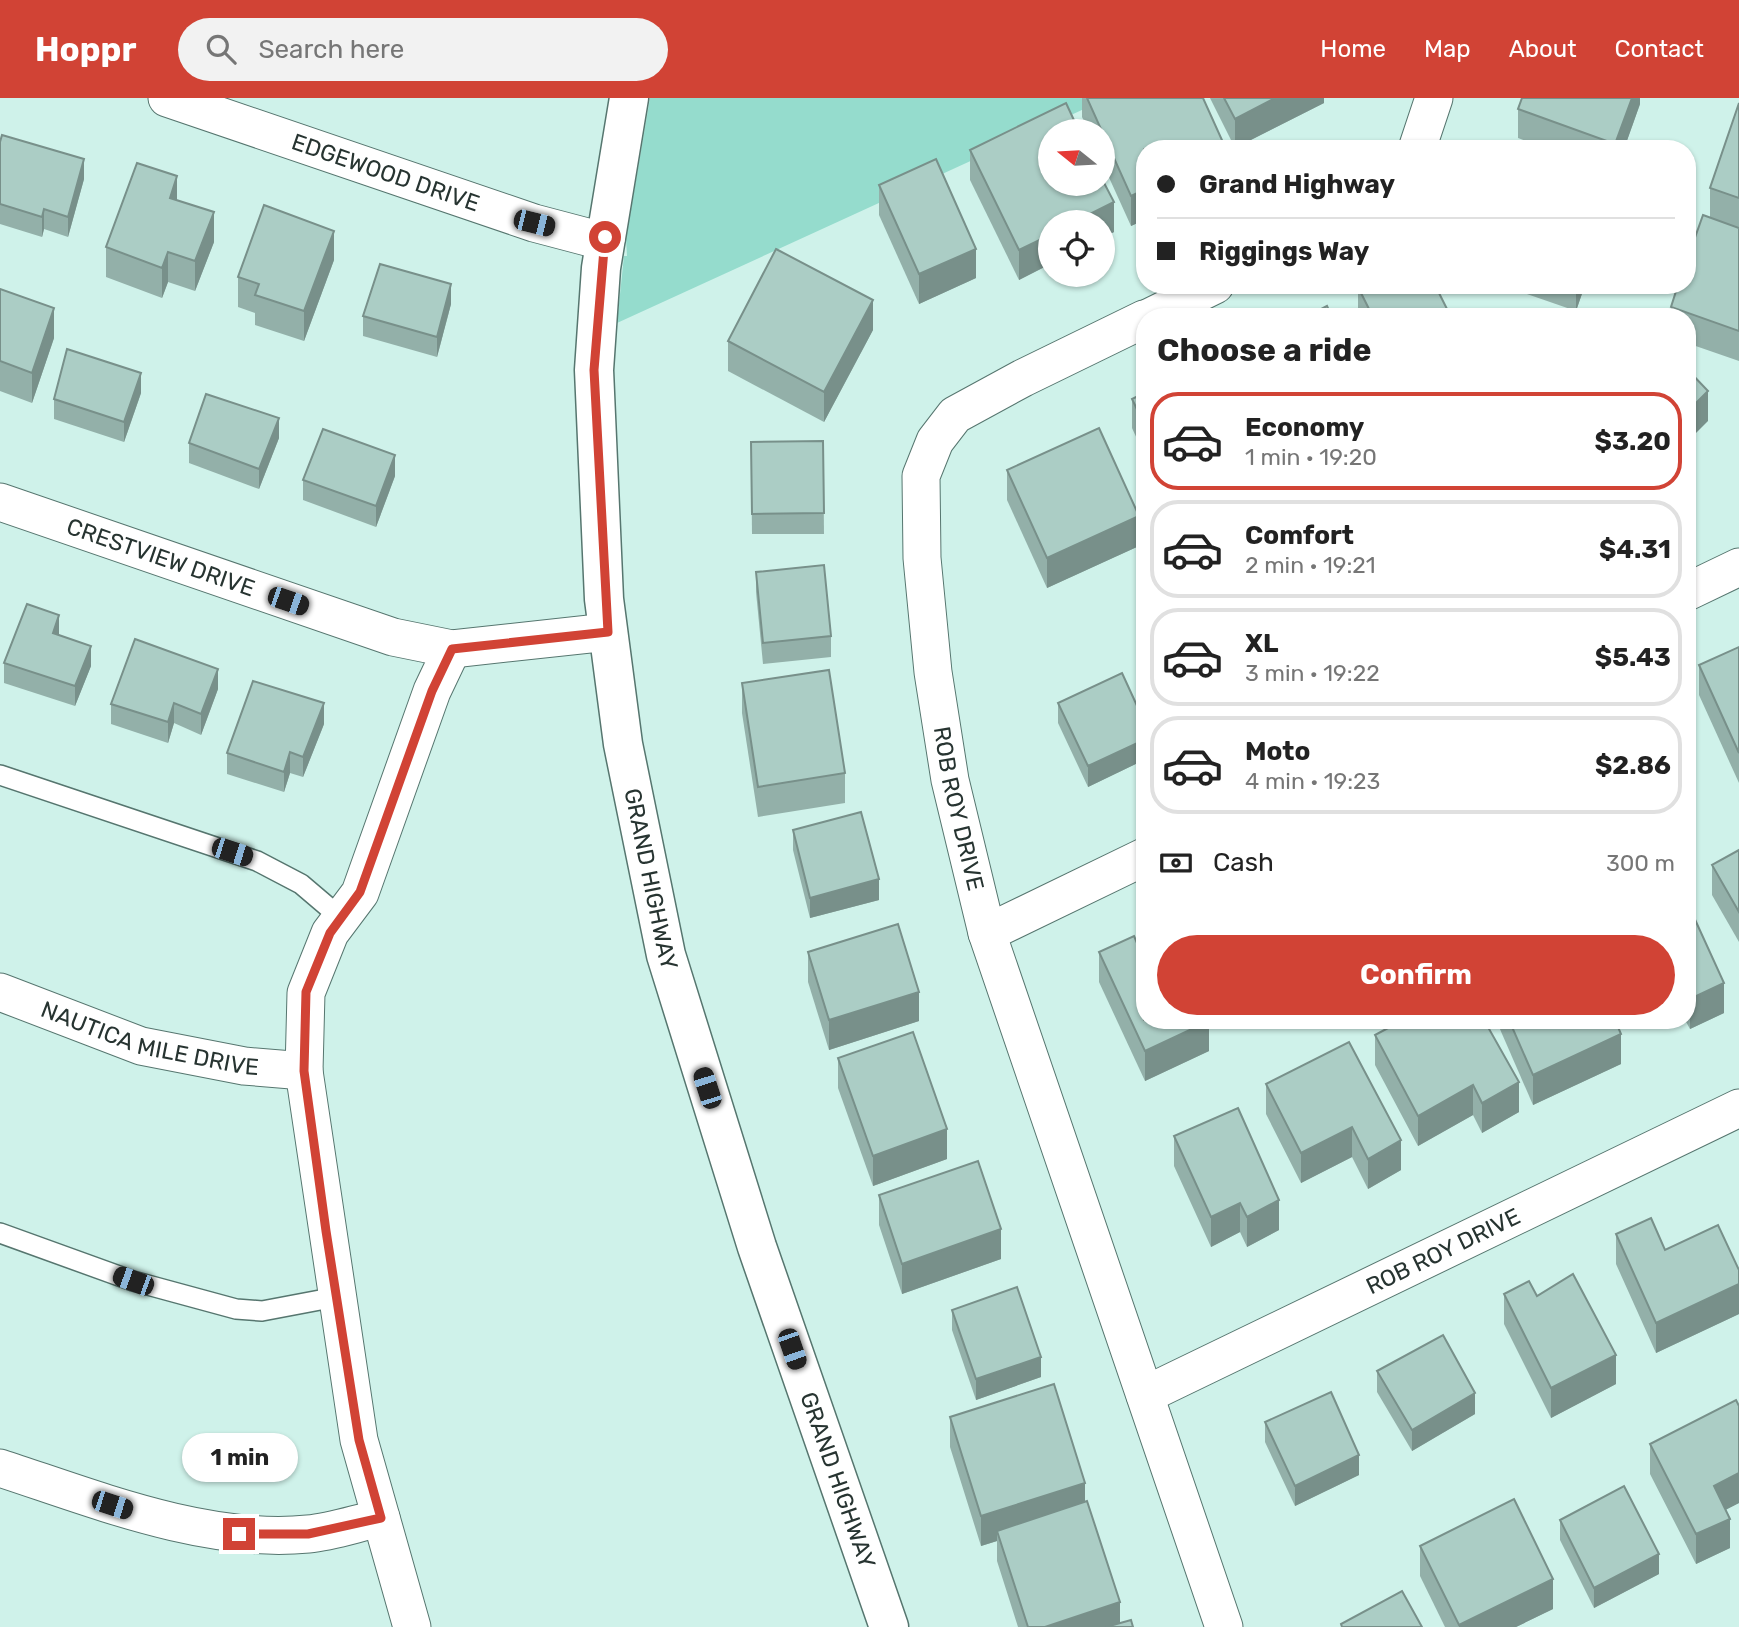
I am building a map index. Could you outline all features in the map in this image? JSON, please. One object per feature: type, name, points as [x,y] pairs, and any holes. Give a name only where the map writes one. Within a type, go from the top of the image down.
[{"type":"street","name":"EDGEWOOD DRIVE","points":[[167,98],[534,223],[587,237],[605,237]]},
{"type":"street","name":"GRAND HIGHWAY","points":[[629,98],[605,237],[596,319],[594,381],[608,632],[623,744],[666,955],[757,1247],[889,1627]]},
{"type":"street","points":[[1420,140],[1434,98]]},
{"type":"street","points":[[1168,308],[1197,294]]},
{"type":"street","name":"ROB ROY DRIVE","points":[[1136,323],[1023,378],[956,415],[935,441],[921,477],[922,558],[933,672],[950,780],[988,933],[1224,1627]]},
{"type":"street","name":"CRESTVIEW DRIVE","points":[[0,502],[393,637],[452,649],[608,632]]},
{"type":"street","points":[[1696,588],[1739,567]]},
{"type":"street","points":[[412,1627],[359,1440],[304,1071],[306,992],[330,933],[360,892],[432,691],[452,649]]},
{"type":"street","points":[[988,933],[1136,861]]},
{"type":"street","name":"NAUTICA MILE DRIVE","points":[[0,992],[141,1046],[244,1066],[304,1071]]},
{"type":"street","name":"ROB ROY DRIVE","points":[[1145,1395],[1739,1108]]},
{"type":"street","points":[[0,1468],[134,1512],[239,1534],[308,1534],[381,1518]]},
{"type":"lane","points":[[0,775],[257,861],[301,884],[341,918]]},
{"type":"lane","points":[[0,1233],[133,1281],[236,1309],[262,1311],[336,1297]]},
{"type":"green space","points":[[650,98],[1108,98],[1062,119],[1038,119],[1038,130],[617,323],[624,256],[627,256],[626,239]]},
{"type":"building","points":[[1087,98],[1203,98],[1222,140],[1136,140],[1136,194],[1131,196],[1115,160],[1115,119],[1096,119]]},
{"type":"building","points":[[1224,98],[1275,98],[1235,119]]},
{"type":"building","points":[[1522,98],[1632,98],[1616,140],[1604,140],[1518,109]]},
{"type":"building","points":[[1066,103],[1073,119],[1038,119],[1038,196],[1111,196],[1114,202],[1098,210],[1038,210],[1038,241],[1019,250],[970,150]]},
{"type":"building","points":[[1739,103],[1739,198],[1710,188]]},
{"type":"building","points":[[2,135],[84,159],[68,217],[44,209],[42,217],[0,204]]},
{"type":"building","points":[[936,159],[976,249],[919,274],[879,185]]},
{"type":"building","points":[[137,163],[177,176],[170,198],[214,212],[195,261],[168,252],[162,268],[106,247]]},
{"type":"building","points":[[264,205],[334,231],[304,311],[255,295],[259,284],[238,277]]},
{"type":"building","points":[[1703,215],[1739,228],[1739,331],[1696,316],[1696,308],[1671,307],[1675,294],[1696,294],[1696,235]]},
{"type":"building","points":[[776,249],[873,300],[824,392],[728,341]]},
{"type":"building","points":[[380,264],[451,284],[437,337],[363,316]]},
{"type":"building","points":[[0,289],[54,308],[32,373],[0,361]]},
{"type":"building","points":[[1362,294],[1440,294],[1446,308],[1368,308]]},
{"type":"building","points":[[67,349],[141,373],[124,422],[54,399]]},
{"type":"building","points":[[1696,378],[1708,391],[1696,403]]},
{"type":"building","points":[[206,394],[279,418],[259,469],[189,443]]},
{"type":"building","points":[[1099,428],[1136,509],[1136,517],[1047,558],[1007,470]]},
{"type":"building","points":[[323,429],[395,455],[376,506],[303,480]]},
{"type":"building","points":[[823,441],[824,513],[752,514],[751,442]]},
{"type":"building","points":[[824,565],[831,636],[763,643],[756,572]]},
{"type":"building","points":[[27,604],[59,615],[53,633],[91,646],[75,686],[4,663]]},
{"type":"building","points":[[135,639],[218,669],[201,714],[174,703],[168,722],[111,704]]},
{"type":"building","points":[[1739,647],[1739,753],[1699,665]]},
{"type":"building","points":[[829,670],[845,773],[758,787],[742,683]]},
{"type":"building","points":[[1122,673],[1136,704],[1136,744],[1088,766],[1058,703]]},
{"type":"building","points":[[253,681],[324,703],[303,757],[290,752],[284,772],[227,753]]},
{"type":"building","points":[[861,812],[879,879],[810,898],[793,830]]},
{"type":"building","points":[[1739,850],[1739,912],[1712,865]]},
{"type":"building","points":[[1696,922],[1724,983],[1696,996]]},
{"type":"building","points":[[898,924],[919,992],[829,1020],[808,952]]},
{"type":"building","points":[[1134,936],[1136,1029],[1192,1029],[1145,1051],[1099,952]]},
{"type":"building","points":[[1386,1029],[1489,1029],[1519,1082],[1482,1103],[1473,1085],[1418,1116],[1375,1035]]},
{"type":"building","points":[[1513,1029],[1619,1029],[1621,1034],[1533,1075]]},
{"type":"building","points":[[913,1032],[947,1129],[873,1156],[838,1058]]},
{"type":"building","points":[[1349,1042],[1401,1140],[1368,1159],[1352,1127],[1301,1153],[1266,1084]]},
{"type":"building","points":[[1238,1108],[1279,1200],[1247,1217],[1240,1203],[1211,1217],[1174,1136]]},
{"type":"building","points":[[978,1161],[1001,1229],[902,1264],[879,1195]]},
{"type":"building","points":[[1651,1218],[1665,1250],[1718,1225],[1739,1270],[1739,1284],[1656,1323],[1616,1234]]},
{"type":"building","points":[[1573,1274],[1616,1355],[1551,1388],[1504,1294],[1529,1281],[1537,1296]]},
{"type":"building","points":[[1017,1287],[1041,1357],[976,1379],[952,1310]]},
{"type":"building","points":[[1443,1335],[1475,1393],[1412,1430],[1377,1371]]},
{"type":"building","points":[[1054,1384],[1085,1483],[981,1516],[950,1417]]},
{"type":"building","points":[[1331,1392],[1359,1455],[1295,1486],[1265,1422]]},
{"type":"building","points":[[1736,1400],[1739,1406],[1739,1473],[1714,1486],[1730,1519],[1696,1534],[1650,1444]]},
{"type":"building","points":[[1624,1486],[1659,1554],[1594,1588],[1560,1520]]},
{"type":"building","points":[[1514,1499],[1553,1579],[1459,1625],[1420,1546]]},
{"type":"building","points":[[1087,1501],[1120,1602],[1045,1627],[1028,1627],[997,1531]]},
{"type":"building","points":[[1402,1591],[1422,1627],[1342,1627],[1341,1624]]},
{"type":"building","points":[[1131,1620],[1133,1627],[1106,1627]]},
{"type":"route","points":[[239,1534],[308,1534],[381,1518],[359,1440],[326,1231],[304,1071],[306,992],[330,933],[360,892],[432,691],[452,649],[608,632],[604,599],[594,370],[596,319],[605,237]]}]
